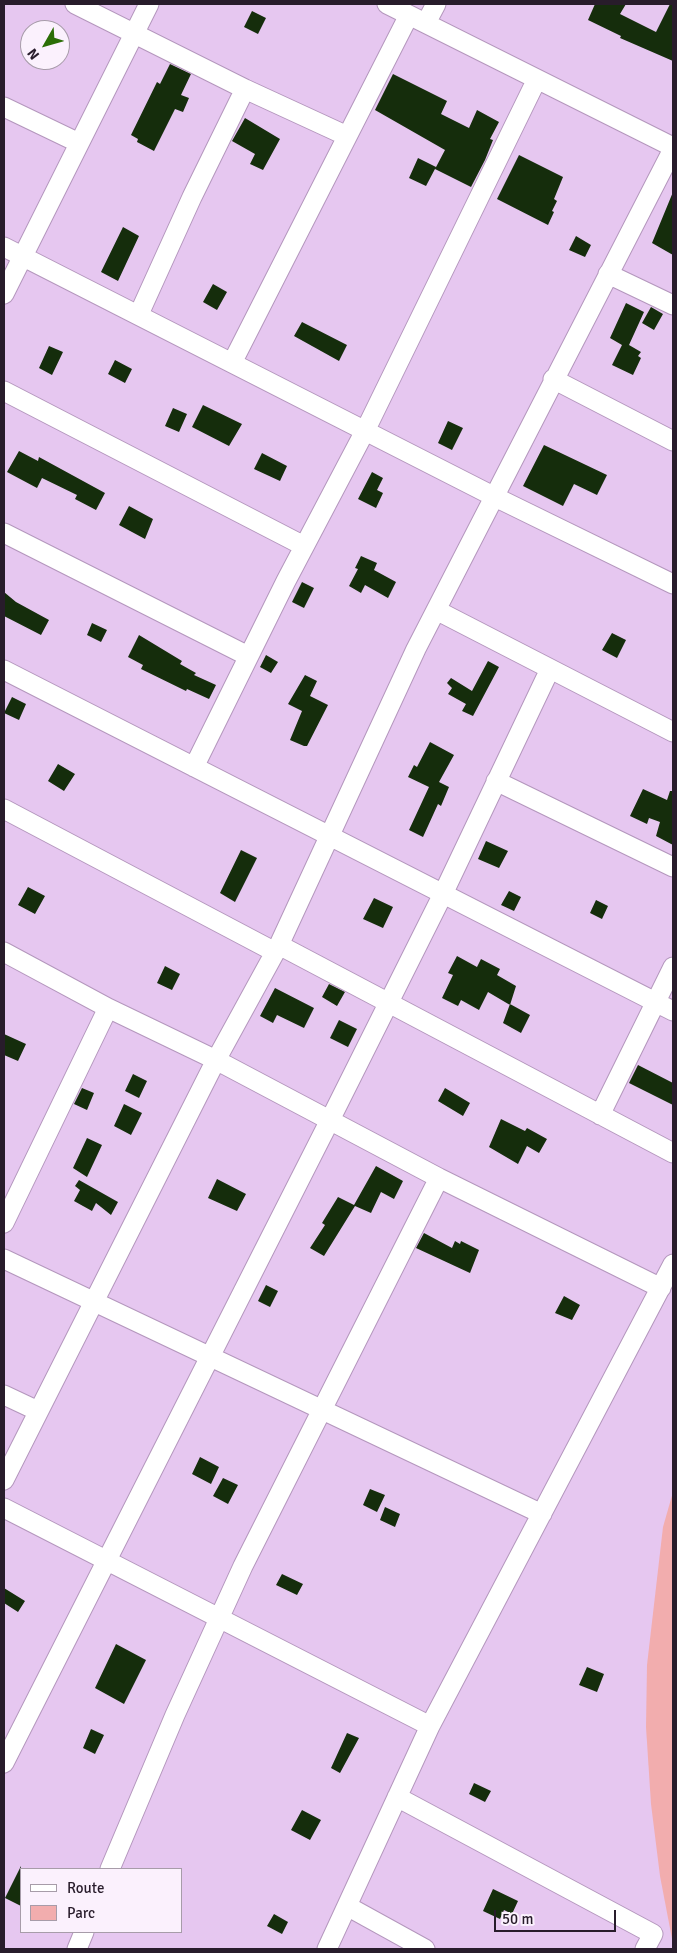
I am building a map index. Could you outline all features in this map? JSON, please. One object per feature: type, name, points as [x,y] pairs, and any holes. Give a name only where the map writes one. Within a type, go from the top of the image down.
[{"type":"street","points":[[75,4],[245,89],[347,136]]},
{"type":"street","points":[[4,294],[149,4]]},
{"type":"street","points":[[4,1480],[216,1060],[277,948],[436,610],[673,148],[387,4]]},
{"type":"street","points":[[426,24],[436,4]]},
{"type":"street","points":[[233,361],[409,14]]},
{"type":"street","points":[[194,767],[304,546],[366,430],[538,79]]},
{"type":"street","points":[[139,314],[192,197],[245,89]]},
{"type":"street","points":[[4,107],[79,143]]},
{"type":"street","points":[[4,247],[233,361],[495,497],[673,584]]},
{"type":"street","points":[[608,274],[673,305]]},
{"type":"street","points":[[553,379],[673,440]]},
{"type":"street","points":[[4,390],[304,546]]},
{"type":"street","points":[[4,533],[248,656]]},
{"type":"street","points":[[436,610],[673,732]]},
{"type":"street","points":[[4,670],[673,1011]]},
{"type":"street","points":[[4,1763],[330,1120],[550,670]]},
{"type":"street","points":[[496,781],[673,867]]},
{"type":"street","points":[[4,809],[277,948],[388,1002],[673,1154]]},
{"type":"street","points":[[4,952],[108,1008],[216,1060],[439,1178],[661,1288]]},
{"type":"street","points":[[600,1115],[673,967]]},
{"type":"street","points":[[4,1223],[108,1008]]},
{"type":"street","points":[[110,1868],[175,1715],[219,1618],[439,1178]]},
{"type":"street","points":[[4,1259],[542,1514]]},
{"type":"street","points":[[327,1949],[430,1726],[673,1264]]},
{"type":"street","points":[[4,1395],[38,1411]]},
{"type":"street","points":[[4,1508],[430,1726]]},
{"type":"street","points":[[397,1797],[653,1934],[645,1949]]},
{"type":"street","points":[[347,1906],[425,1949]]},
{"type":"street","points":[[77,1949],[84,1933]]},
{"type":"green space","points":[[673,1492],[673,1944],[660,1876],[651,1804],[646,1727],[647,1665],[663,1527]]},
{"type":"building","points":[[595,4],[626,4],[620,14],[656,32],[670,4],[673,4],[673,61],[620,38],[621,36],[588,20]]},
{"type":"building","points":[[252,11],[266,18],[258,34],[244,27]]},
{"type":"building","points":[[170,64],[191,74],[181,95],[189,98],[183,112],[175,109],[154,151],[137,142],[138,139],[131,135],[157,82],[160,84]]},
{"type":"building","points":[[393,74],[447,101],[441,114],[469,128],[477,110],[499,122],[490,139],[493,140],[485,160],[471,187],[435,169],[445,150],[375,110]]},
{"type":"building","points":[[245,118],[280,139],[263,170],[250,164],[255,154],[232,141]]},
{"type":"building","points":[[519,155],[563,177],[554,199],[557,201],[548,225],[497,199]]},
{"type":"building","points":[[418,158],[436,167],[426,186],[409,178]]},
{"type":"building","points":[[673,192],[673,255],[652,243]]},
{"type":"building","points":[[123,227],[139,236],[118,281],[101,272]]},
{"type":"building","points":[[576,236],[591,245],[585,257],[569,250]]},
{"type":"building","points":[[213,284],[227,292],[217,310],[203,302]]},
{"type":"building","points":[[626,303],[644,312],[629,345],[641,352],[638,356],[641,358],[633,375],[612,365],[622,345],[610,338]]},
{"type":"building","points":[[651,307],[663,314],[654,330],[642,323]]},
{"type":"building","points":[[302,322],[347,345],[339,361],[294,336]]},
{"type":"building","points":[[49,346],[63,352],[52,375],[39,368]]},
{"type":"building","points":[[115,360],[132,369],[125,383],[108,374]]},
{"type":"building","points":[[203,405],[242,424],[229,446],[192,427]]},
{"type":"building","points":[[173,408],[187,414],[179,432],[165,426]]},
{"type":"building","points":[[448,421],[463,428],[452,450],[438,443]]},
{"type":"building","points":[[544,445],[607,475],[597,495],[574,484],[563,506],[523,486]]},
{"type":"building","points":[[19,451],[38,461],[39,457],[105,493],[96,510],[75,499],[77,495],[42,478],[37,488],[7,472]]},
{"type":"building","points":[[262,453],[287,466],[280,481],[254,469]]},
{"type":"building","points":[[372,472],[383,478],[377,490],[383,493],[376,508],[358,499]]},
{"type":"building","points":[[129,506],[153,519],[145,539],[119,525]]},
{"type":"building","points":[[361,556],[377,563],[374,570],[396,582],[388,598],[365,585],[361,593],[349,586],[358,569],[355,568]]},
{"type":"building","points":[[302,582],[314,588],[304,608],[292,602]]},
{"type":"building","points":[[4,592],[16,602],[49,620],[41,635],[4,616]]},
{"type":"building","points":[[92,623],[107,630],[101,642],[87,635]]},
{"type":"building","points":[[612,633],[626,640],[617,658],[602,650]]},
{"type":"building","points":[[139,635],[182,661],[180,664],[196,673],[194,675],[216,685],[209,699],[187,689],[186,691],[141,669],[143,665],[128,657]]},
{"type":"building","points":[[266,655],[278,662],[271,673],[260,667]]},
{"type":"building","points":[[488,661],[499,667],[473,716],[462,711],[466,704],[448,694],[452,688],[447,683],[451,678],[472,691]]},
{"type":"building","points":[[305,675],[317,681],[310,696],[328,705],[307,746],[290,740],[302,711],[288,704]]},
{"type":"building","points":[[12,697],[26,704],[19,720],[4,713]]},
{"type":"building","points":[[430,742],[454,755],[439,782],[449,787],[441,806],[438,804],[423,837],[409,830],[429,787],[408,777],[414,765],[417,767]]},
{"type":"building","points":[[58,764],[75,774],[64,791],[48,781]]},
{"type":"building","points":[[643,789],[667,800],[670,791],[673,791],[673,845],[656,836],[660,822],[649,818],[647,824],[630,816]]},
{"type":"building","points":[[486,841],[508,851],[499,868],[478,859]]},
{"type":"building","points":[[241,850],[257,858],[235,902],[220,893]]},
{"type":"building","points":[[28,887],[45,896],[35,914],[18,905]]},
{"type":"building","points":[[509,891],[521,897],[514,911],[501,905]]},
{"type":"building","points":[[374,898],[393,907],[383,928],[363,919]]},
{"type":"building","points":[[596,900],[608,906],[602,919],[590,913]]},
{"type":"building","points":[[457,956],[477,967],[481,959],[500,969],[497,975],[516,986],[510,1005],[488,992],[479,1010],[461,1000],[458,1006],[442,998],[453,975],[448,973]]},
{"type":"building","points":[[165,966],[180,974],[172,990],[157,983]]},
{"type":"building","points":[[329,984],[345,992],[337,1006],[322,997]]},
{"type":"building","points":[[275,988],[314,1008],[304,1028],[277,1015],[273,1023],[260,1016]]},
{"type":"building","points":[[510,1004],[530,1015],[521,1033],[503,1023]]},
{"type":"building","points":[[339,1020],[357,1029],[348,1047],[330,1038]]},
{"type":"building","points":[[4,1034],[26,1044],[18,1061],[4,1055]]},
{"type":"building","points":[[638,1065],[673,1083],[673,1105],[629,1083]]},
{"type":"building","points":[[133,1074],[147,1081],[139,1098],[125,1091]]},
{"type":"building","points":[[82,1088],[94,1093],[87,1110],[74,1104]]},
{"type":"building","points":[[445,1088],[470,1103],[463,1116],[438,1101]]},
{"type":"building","points":[[124,1104],[142,1113],[131,1135],[114,1126]]},
{"type":"building","points":[[501,1119],[525,1131],[527,1128],[547,1139],[539,1153],[527,1146],[518,1164],[489,1147]]},
{"type":"building","points":[[87,1138],[102,1145],[87,1177],[73,1168]]},
{"type":"building","points":[[376,1166],[403,1181],[394,1199],[381,1192],[371,1213],[355,1206],[324,1256],[310,1248],[325,1225],[322,1223],[338,1197],[354,1205]]},
{"type":"building","points":[[217,1179],[246,1194],[237,1211],[208,1198]]},
{"type":"building","points":[[79,1180],[118,1202],[111,1215],[96,1203],[92,1211],[74,1201],[80,1190],[75,1186]]},
{"type":"building","points":[[424,1233],[452,1248],[455,1241],[460,1244],[461,1241],[479,1250],[470,1273],[416,1248]]},
{"type":"building","points":[[266,1285],[278,1291],[270,1307],[258,1301]]},
{"type":"building","points":[[564,1296],[580,1305],[572,1320],[555,1313]]},
{"type":"building","points":[[200,1457],[219,1467],[211,1484],[192,1474]]},
{"type":"building","points":[[223,1478],[238,1485],[228,1504],[213,1496]]},
{"type":"building","points":[[370,1489],[385,1495],[377,1512],[363,1505]]},
{"type":"building","points":[[385,1507],[400,1514],[395,1527],[380,1520]]},
{"type":"building","points":[[282,1574],[303,1584],[297,1595],[276,1585]]},
{"type":"building","points":[[4,1588],[25,1601],[18,1612],[4,1603]]},
{"type":"building","points":[[116,1644],[146,1660],[124,1704],[95,1688]]},
{"type":"building","points":[[587,1667],[604,1674],[597,1692],[579,1685]]},
{"type":"building","points":[[91,1729],[104,1735],[95,1754],[83,1748]]},
{"type":"building","points":[[347,1733],[359,1738],[340,1773],[331,1768]]},
{"type":"building","points":[[474,1783],[491,1791],[485,1802],[469,1794]]},
{"type":"building","points":[[302,1810],[321,1820],[310,1840],[291,1830]]},
{"type":"building","points":[[20,1868],[20,1906],[5,1898]]},
{"type":"building","points":[[493,1889],[518,1901],[512,1914],[504,1910],[500,1919],[483,1911]]},
{"type":"building","points":[[274,1914],[288,1922],[282,1934],[267,1926]]}]
